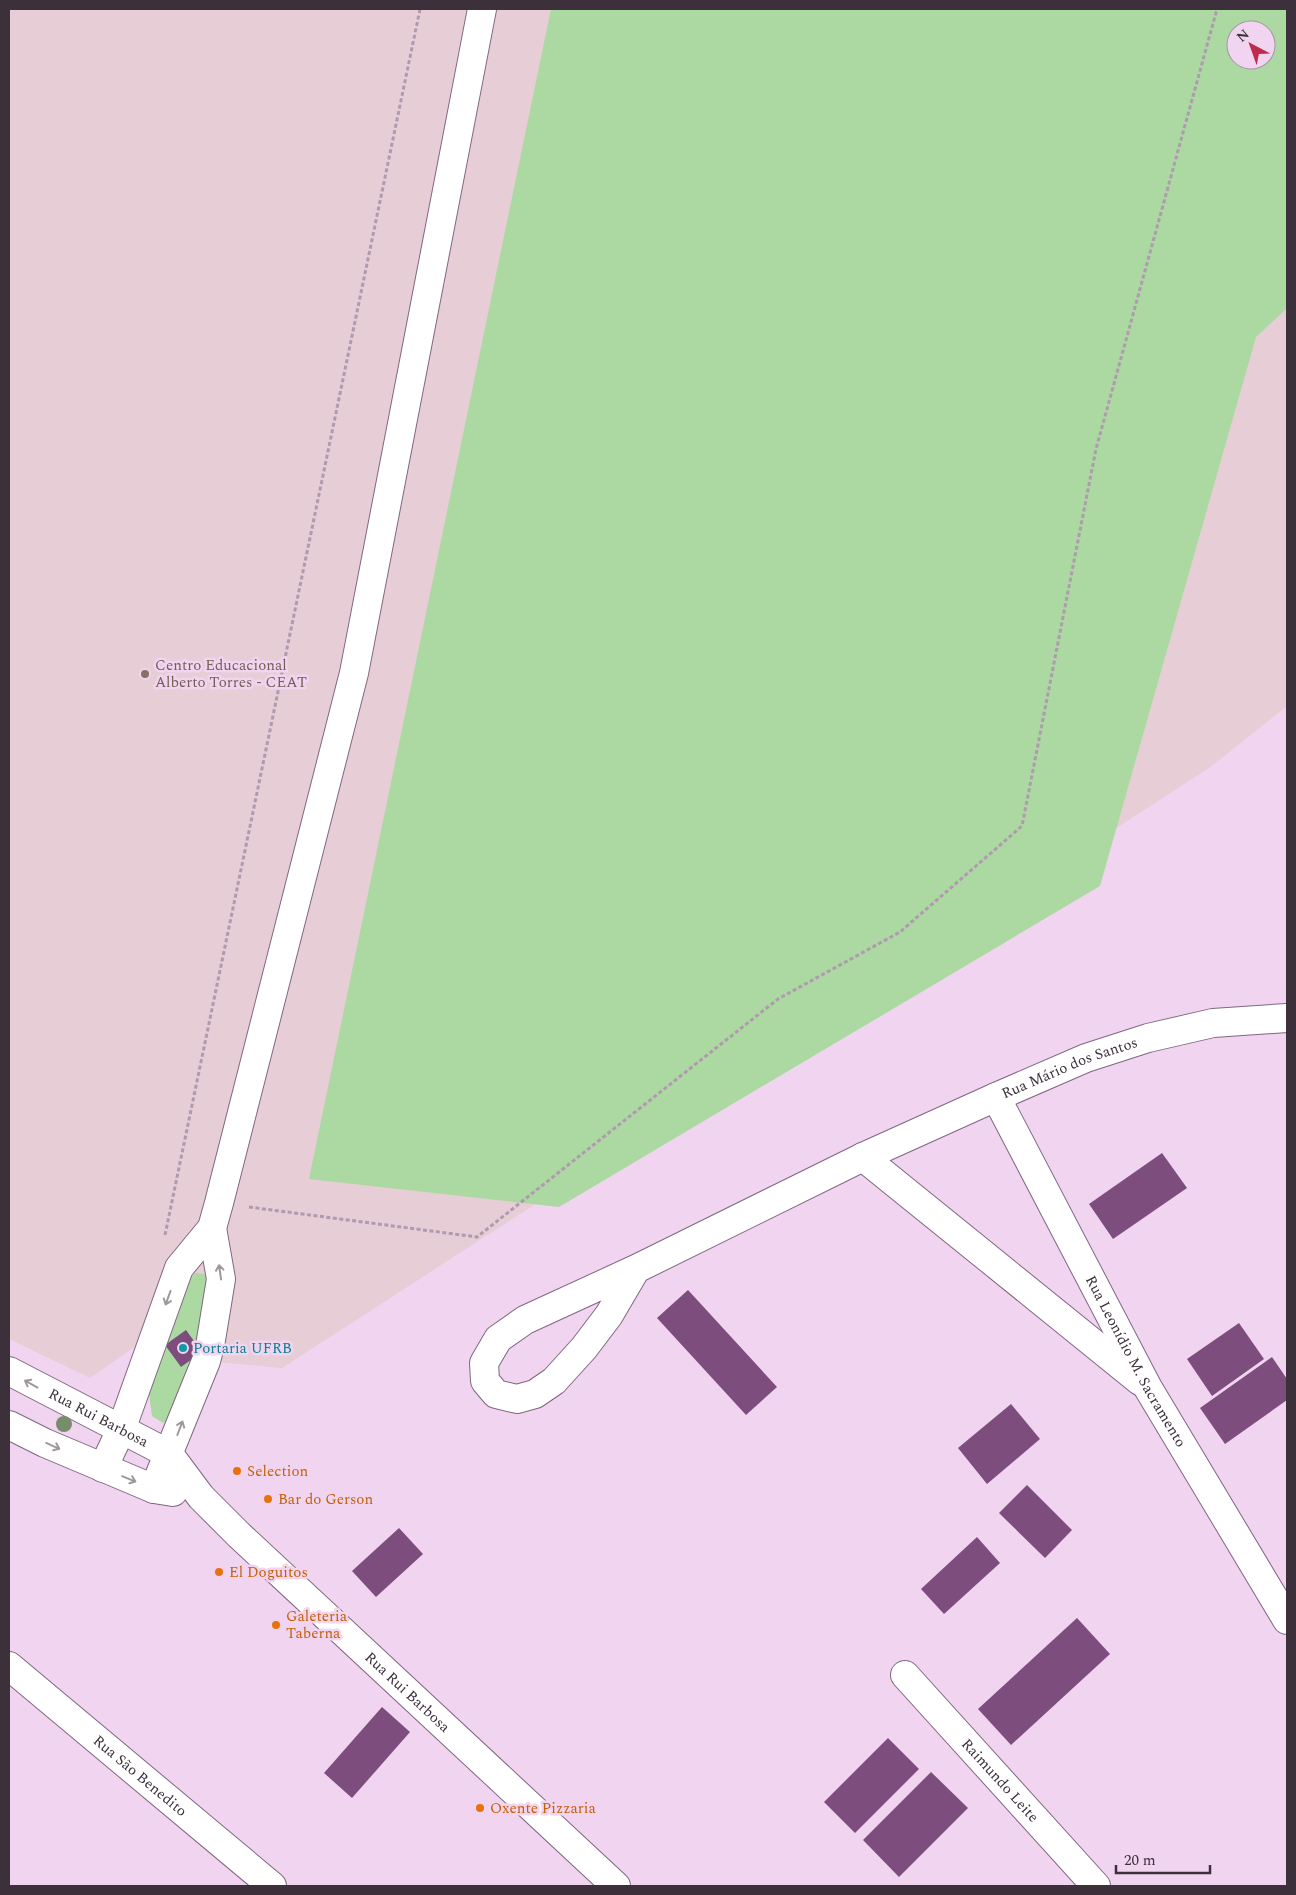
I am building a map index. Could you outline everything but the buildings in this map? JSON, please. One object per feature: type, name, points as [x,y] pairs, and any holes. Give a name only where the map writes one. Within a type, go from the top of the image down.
[{"type":"street","points":[[154,1489],[210,1346],[221,1279],[215,1215],[354,673],[482,9]]},
{"type":"street","name":"Rua Mário dos Santos","points":[[636,1270],[609,1315],[584,1348],[554,1381],[535,1394],[517,1399],[496,1394],[485,1381],[484,1364],[498,1339],[525,1320],[636,1270],[863,1157],[996,1096],[1086,1058],[1148,1038],[1214,1023],[1287,1018]]},
{"type":"street","name":"Rua Leonídio M. Sacramento","points":[[996,1096],[1148,1388],[1287,1620]]},
{"type":"street","points":[[863,1157],[1148,1388]]},
{"type":"street","points":[[103,1468],[121,1430],[179,1268],[215,1215]]},
{"type":"street","name":"Rua Rui Barbosa","points":[[9,1371],[169,1454],[201,1497],[342,1633],[616,1886]]},
{"type":"street","points":[[9,1425],[154,1489],[201,1497]]},
{"type":"street","name":"Rua São Benedito","points":[[9,1666],[272,1886]]},
{"type":"street","name":"Raimundo Leite","points":[[905,1675],[1096,1886]]},
{"type":"path","points":[[163,1244],[420,9]]},
{"type":"path","points":[[215,1215],[477,1236],[778,999],[900,932],[1022,826],[1096,449],[1217,9]]},
{"type":"shaded area","points":[[9,9],[418,9],[375,220],[419,9],[1287,9],[1287,706],[1209,768],[282,1368],[206,1361],[143,1341],[90,1378],[9,1339]]},
{"type":"green space","points":[[551,9],[1287,9],[1287,308],[1256,337],[1100,886],[559,1207],[309,1179]]},
{"type":"green space","points":[[196,1273],[204,1274],[207,1277],[206,1337],[171,1417],[163,1423],[152,1416],[149,1394],[186,1282]]},
{"type":"place","name":"Centro Educacional Alberto Torres - CEAT","points":[[145,674]]},
{"type":"place","name":"Portaria UFRB","points":[[183,1348]]},
{"type":"place","name":"Selection","points":[[237,1471]]},
{"type":"place","name":"Bar do Gerson","points":[[268,1499]]},
{"type":"place","name":"El Doguitos","points":[[219,1572]]},
{"type":"place","name":"Galeteria Taberna","points":[[276,1625]]},
{"type":"place","name":"Oxente Pizzaria","points":[[480,1808]]}]
